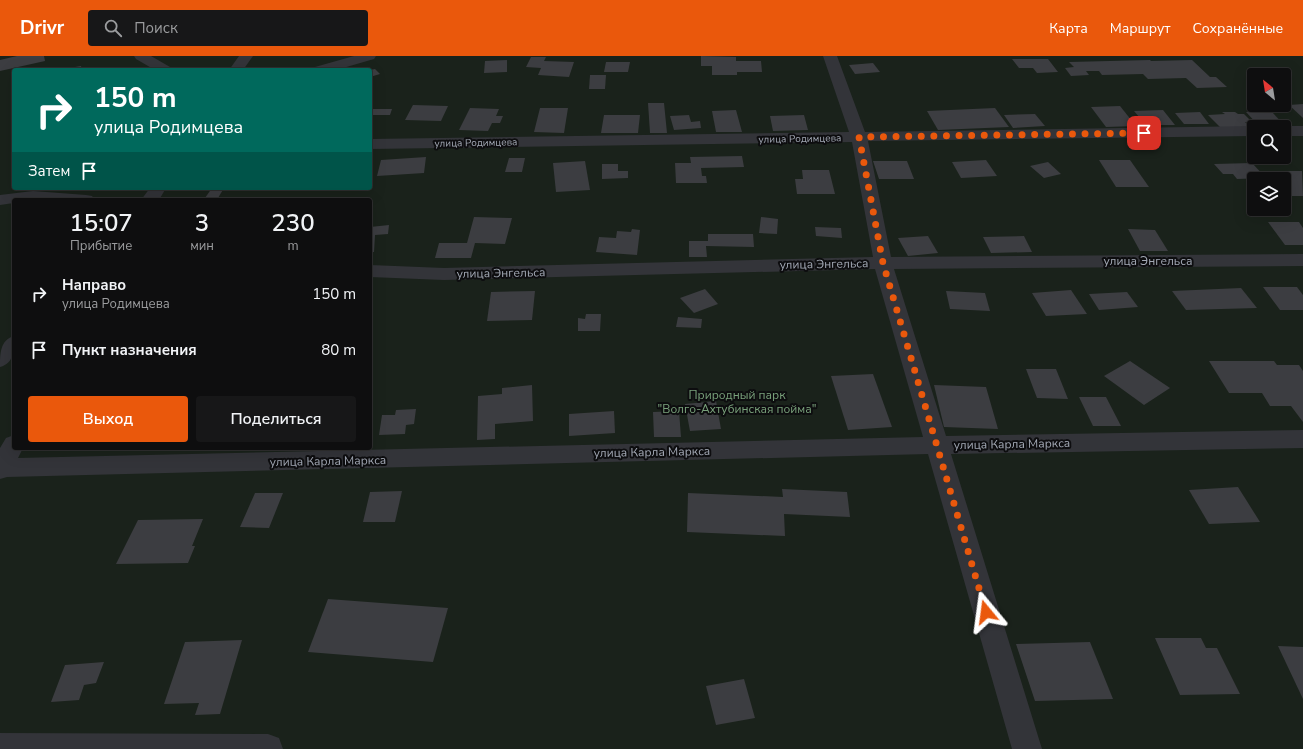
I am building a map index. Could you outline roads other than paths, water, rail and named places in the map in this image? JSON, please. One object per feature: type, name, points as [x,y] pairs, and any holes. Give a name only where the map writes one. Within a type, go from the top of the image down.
[{"type":"street","points":[[141,56],[162,68]]},
{"type":"street","points":[[237,68],[246,56]]},
{"type":"street","points":[[327,68],[369,56]]},
{"type":"street","points":[[830,56],[859,137],[883,263],[1027,749]]},
{"type":"street","name":"улица Родимцева","points":[[372,144],[1247,131]]},
{"type":"street","points":[[1291,131],[1303,131]]},
{"type":"street","points":[[16,198],[33,196],[60,198]]},
{"type":"street","points":[[0,200],[12,199]]},
{"type":"street","name":"улица Энгельса","points":[[372,271],[444,274],[883,263],[1303,260]]},
{"type":"street","name":"улица Карла Маркса","points":[[1,469],[936,445],[1303,439]]},
{"type":"street","points":[[1,469],[12,448]]},
{"type":"street","points":[[0,748],[268,749]]},
{"type":"lane","points":[[0,361],[12,345]]},
{"type":"park label","name":"Природный парк \"Волго-Ахтубинская пойма\"","points":[[737,402]]}]
